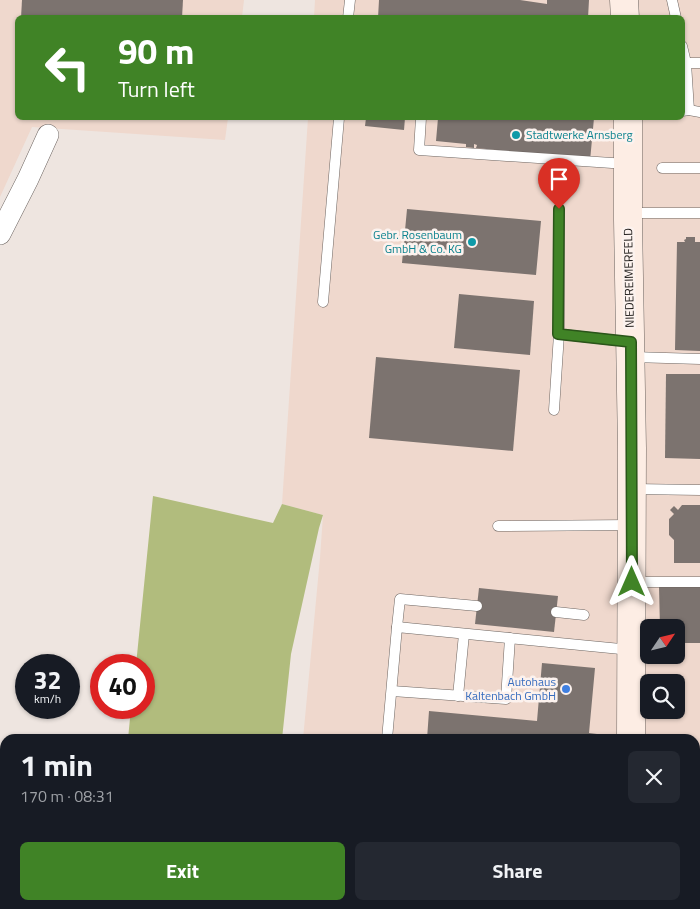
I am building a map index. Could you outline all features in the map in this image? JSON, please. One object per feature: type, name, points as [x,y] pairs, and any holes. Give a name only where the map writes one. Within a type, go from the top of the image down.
[{"type":"street","name":"NIEDEREIMERFELD","points":[[628,120],[632,489],[631,734]]},
{"type":"street","points":[[0,234],[48,135]]},
{"type":"lane","points":[[348,15],[350,0]]},
{"type":"lane","points":[[672,0],[675,15]]},
{"type":"lane","points":[[685,59],[691,111]]},
{"type":"lane","points":[[686,63],[700,64]]},
{"type":"lane","points":[[323,302],[339,120]]},
{"type":"lane","points":[[421,120],[419,150],[628,164]]},
{"type":"lane","points":[[662,168],[700,168]]},
{"type":"lane","points":[[554,410],[558,334],[559,209]]},
{"type":"lane","points":[[628,213],[700,212]]},
{"type":"lane","points":[[558,334],[631,350],[700,359]]},
{"type":"lane","points":[[632,489],[700,490]]},
{"type":"lane","points":[[498,526],[632,525]]},
{"type":"lane","points":[[632,582],[700,582]]},
{"type":"lane","points":[[388,734],[400,599],[477,606]]},
{"type":"lane","points":[[556,612],[584,615]]},
{"type":"lane","points":[[397,628],[632,650]]},
{"type":"lane","points":[[458,696],[464,634]]},
{"type":"lane","points":[[392,691],[506,699],[510,638]]},
{"type":"shaded area","points":[[0,0],[244,0],[242,15],[15,15],[15,120],[228,120],[225,140],[32,127],[0,197]]},
{"type":"shaded area","points":[[315,0],[700,0],[700,734],[303,734],[323,515],[282,504],[308,120],[685,120],[685,15],[314,15]]},
{"type":"green space","points":[[153,496],[273,523],[282,504],[323,515],[291,654],[283,734],[128,734],[130,719],[155,719],[155,654],[137,654]]},
{"type":"building","points":[[22,0],[183,0],[182,15],[21,15]]},
{"type":"building","points":[[379,0],[520,0],[547,4],[547,0],[589,0],[588,15],[378,15]]},
{"type":"building","points":[[366,120],[405,120],[404,130],[365,126]]},
{"type":"building","points":[[438,120],[594,120],[590,161],[552,155],[476,148],[477,145],[474,144],[474,148],[466,147],[466,144],[436,141]]},
{"type":"building","name":"Gebr. Rosenbaum GmbH & Co. KG","points":[[407,209],[541,221],[536,275],[402,263]]},
{"type":"building","points":[[686,237],[695,237],[695,242],[700,242],[700,351],[675,350],[677,242],[685,242]]},
{"type":"building","points":[[459,294],[534,301],[530,355],[454,348]]},
{"type":"building","points":[[376,357],[520,370],[513,451],[369,438]]},
{"type":"building","points":[[666,374],[700,374],[700,459],[665,458]]},
{"type":"building","points":[[682,505],[700,505],[700,563],[674,563],[674,540],[669,535],[669,519],[674,514],[670,510],[674,506],[678,510]]},
{"type":"building","points":[[700,586],[700,643],[685,643],[685,619],[660,619],[659,587]]},
{"type":"building","points":[[479,588],[558,596],[554,632],[475,624]]},
{"type":"building","name":"Autohaus Kaltenbach GmbH","points":[[542,663],[595,668],[589,733],[597,734],[427,734],[429,711],[537,721]]},
{"type":"place","name":"Stadtwerke Arnsberg","points":[[516,135]]},
{"type":"place","name":"Gebr. Rosenbaum GmbH & Co. KG","points":[[472,242]]},
{"type":"place","name":"Autohaus Kaltenbach GmbH","points":[[566,689]]},
{"type":"route","points":[[559,209],[558,334],[631,342],[632,582]]}]
